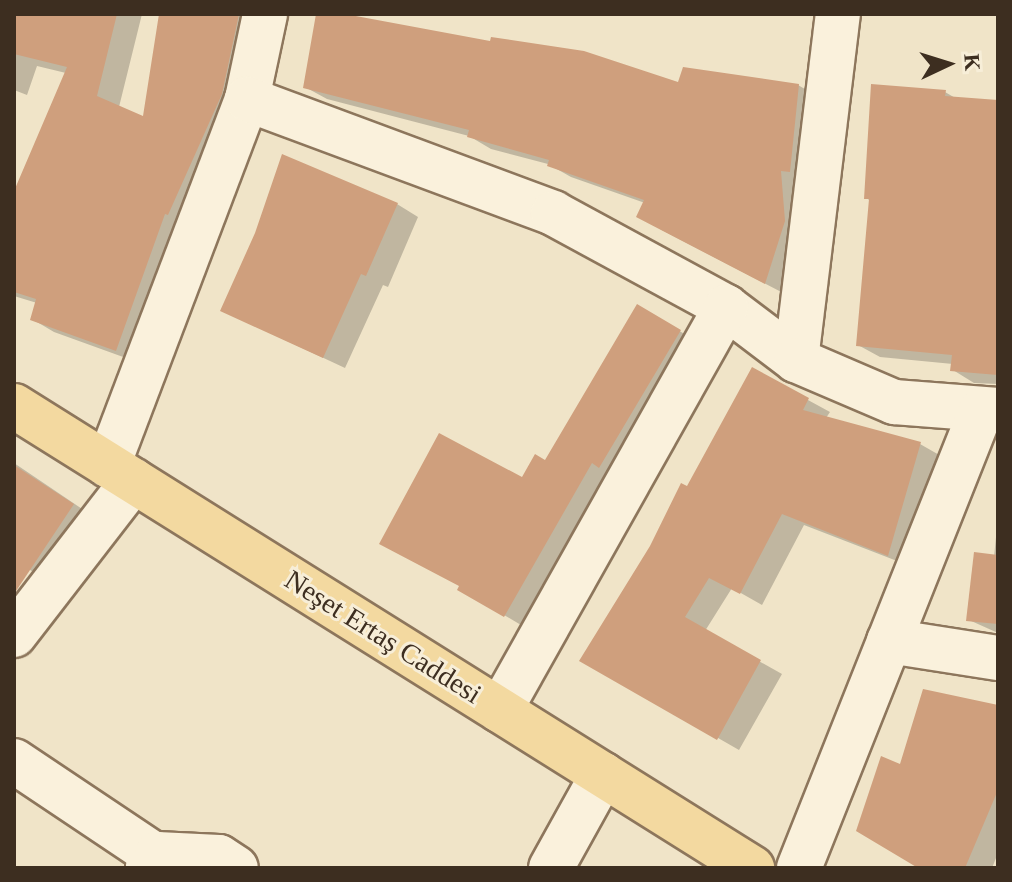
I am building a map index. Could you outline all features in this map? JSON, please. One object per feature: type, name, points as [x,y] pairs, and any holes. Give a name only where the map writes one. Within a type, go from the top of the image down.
[{"type":"main road","name":"Neşet Ertaş Caddesi","points":[[14,406],[752,868]]},
{"type":"street","points":[[14,635],[120,473],[247,99],[265,14]]},
{"type":"street","points":[[796,360],[838,14]]},
{"type":"street","points":[[247,99],[553,213],[726,307],[796,360],[894,402],[989,410],[889,641],[799,868]]},
{"type":"street","points":[[500,710],[726,307]]},
{"type":"street","points":[[889,641],[998,658]]},
{"type":"street","points":[[14,761],[159,863],[219,857],[236,868]]},
{"type":"street","points":[[551,868],[603,774]]},
{"type":"building","points":[[14,14],[117,14],[97,96],[143,116],[159,14],[239,14],[222,94],[168,215],[165,214],[116,351],[30,320],[36,299],[14,292],[14,191],[67,67],[14,54]]},
{"type":"building","points":[[316,14],[345,14],[490,41],[491,37],[584,51],[678,82],[683,67],[799,84],[790,172],[781,171],[785,221],[765,284],[636,217],[644,200],[547,166],[549,160],[467,137],[469,130],[303,88]]},
{"type":"building","points":[[871,84],[946,90],[945,96],[998,100],[998,375],[950,371],[952,355],[856,346],[869,199],[864,199]]},
{"type":"building","points":[[282,154],[398,203],[366,276],[361,274],[323,358],[220,311],[255,233]]},
{"type":"building","points":[[637,304],[681,330],[599,468],[592,463],[504,617],[457,590],[459,586],[379,544],[439,433],[522,477],[535,454],[545,460]]},
{"type":"building","points":[[752,367],[809,398],[803,410],[921,442],[888,556],[782,514],[740,594],[709,578],[685,617],[761,660],[717,740],[579,661],[650,546],[681,483],[687,486]]},
{"type":"building","points":[[14,465],[74,504],[14,594]]},
{"type":"building","points":[[974,552],[998,555],[998,624],[966,621]]},
{"type":"building","points":[[923,689],[998,705],[998,790],[965,868],[918,868],[856,831],[881,756],[900,764]]}]
